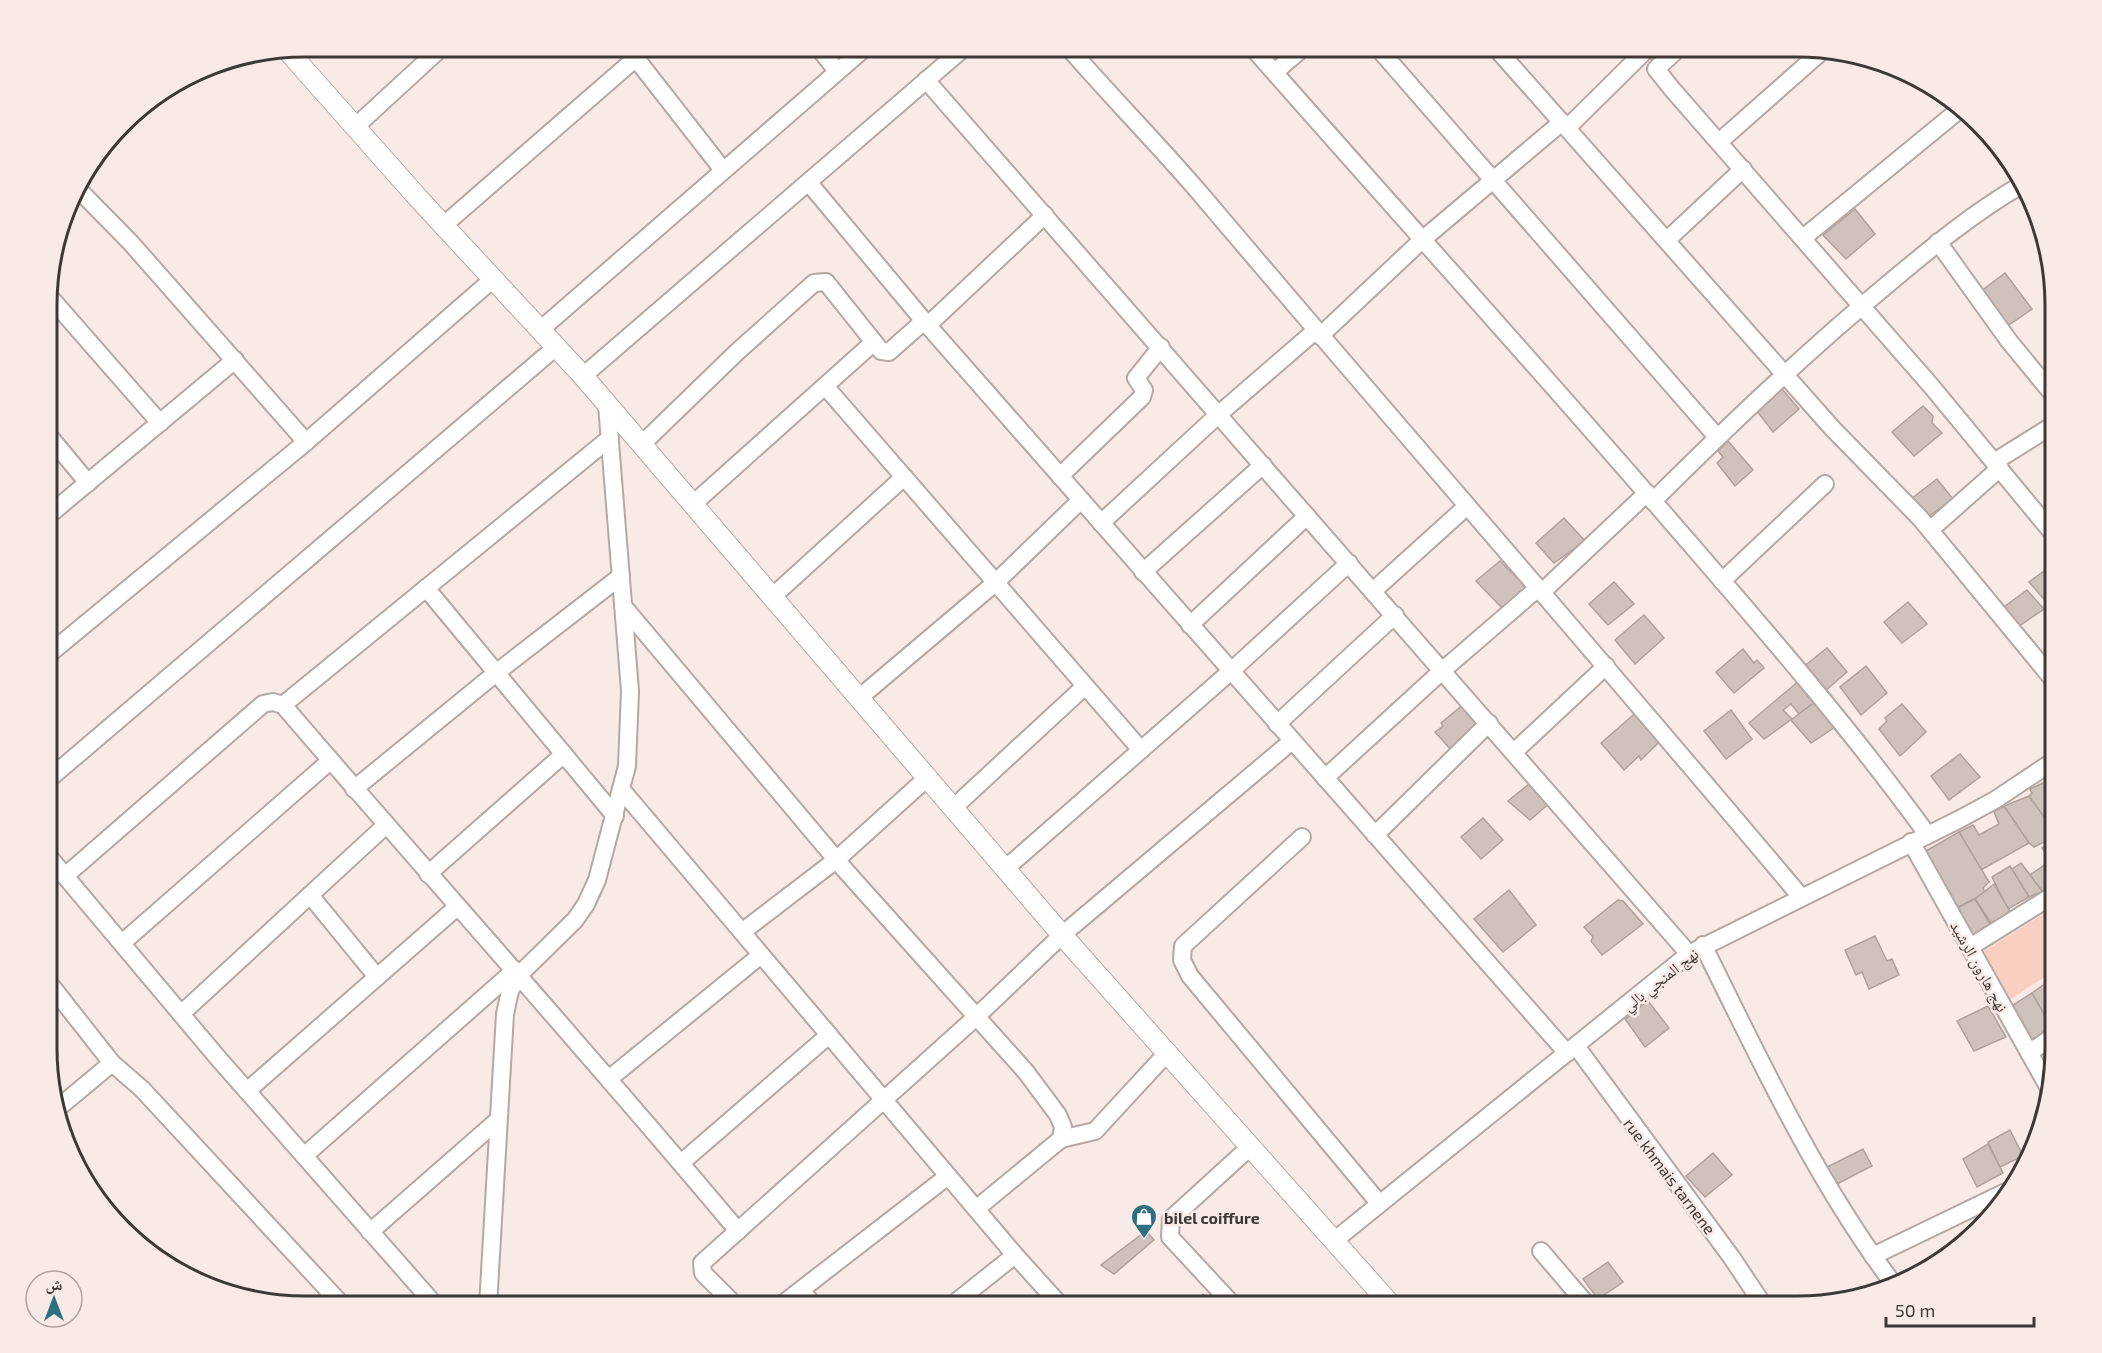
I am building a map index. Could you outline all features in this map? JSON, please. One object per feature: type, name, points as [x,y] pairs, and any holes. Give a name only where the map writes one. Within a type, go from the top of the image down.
[{"type":"street","points":[[355,127],[429,57]]},
{"type":"street","points":[[444,225],[627,57]]},
{"type":"street","points":[[636,57],[723,170]]},
{"type":"street","points":[[827,57],[837,71]]},
{"type":"street","points":[[540,330],[853,57]]},
{"type":"street","points":[[583,376],[952,57]]},
{"type":"street","points":[[1078,57],[1203,196],[1318,334],[1606,666],[1801,897]]},
{"type":"street","points":[[1262,57],[1422,240],[1540,370],[1812,686],[1885,776],[1927,834]]},
{"type":"street","points":[[1275,72],[1292,57]]},
{"type":"street","points":[[1387,57],[1717,437]]},
{"type":"street","points":[[1505,57],[1833,429],[1930,530],[2045,670]]},
{"type":"street","points":[[1101,523],[1219,414],[1318,334],[1422,240],[1564,125],[1632,57]]},
{"type":"street","points":[[1645,57],[1803,238],[2045,524]]},
{"type":"street","points":[[1656,69],[1669,57]]},
{"type":"street","points":[[294,58],[583,376],[1062,935],[1383,1296]]},
{"type":"street","points":[[1719,142],[1814,58]]},
{"type":"street","points":[[926,80],[1514,752],[1696,950],[1806,1147],[1873,1256],[1889,1278]]},
{"type":"street","points":[[1803,238],[1955,113]]},
{"type":"street","points":[[1667,240],[1743,169]]},
{"type":"street","name":"rue khmais tarnene","points":[[809,183],[926,323],[1230,672],[1571,1050],[1732,1258],[1757,1296]]},
{"type":"street","points":[[1325,778],[1443,670],[1650,497],[1861,306],[1938,242],[2016,188]]},
{"type":"street","points":[[83,194],[131,243],[306,442]]},
{"type":"street","points":[[642,444],[737,352],[814,283],[826,282],[881,351],[889,352],[926,323],[1045,215]]},
{"type":"street","points":[[1938,242],[1997,324],[2045,384]]},
{"type":"street","points":[[57,647],[306,442],[493,279]]},
{"type":"street","points":[[57,305],[160,423]]},
{"type":"street","points":[[693,504],[874,342]]},
{"type":"street","points":[[57,772],[556,347]]},
{"type":"street","points":[[1060,476],[1142,397],[1144,390],[1138,384],[1138,373],[1161,347]]},
{"type":"street","points":[[57,508],[235,360]]},
{"type":"street","points":[[825,386],[1141,750]]},
{"type":"street","points":[[304,1156],[574,920],[586,904],[597,880],[627,766],[630,691],[608,405]]},
{"type":"street","points":[[1930,530],[1997,465],[2045,431]]},
{"type":"street","points":[[283,705],[610,438]]},
{"type":"street","points":[[57,446],[88,483]]},
{"type":"street","points":[[1143,572],[1263,465]]},
{"type":"street","points":[[772,597],[904,477]]},
{"type":"street","points":[[1722,581],[1825,484]]},
{"type":"street","points":[[859,698],[995,583],[1081,500]]},
{"type":"street","points":[[1373,591],[1467,506]]},
{"type":"street","points":[[1190,625],[1307,516]]},
{"type":"street","points":[[1005,868],[1230,672],[1349,563]]},
{"type":"street","points":[[354,789],[496,673],[621,576]]},
{"type":"street","points":[[426,588],[615,816]]},
{"type":"street","points":[[623,606],[836,860],[1026,1072],[1058,1115],[1063,1127],[1061,1139]]},
{"type":"street","points":[[1277,724],[1395,615]]},
{"type":"street","points":[[1514,752],[1606,666]]},
{"type":"street","points":[[953,808],[1085,686]]},
{"type":"street","points":[[65,876],[262,704],[273,702],[283,705],[428,874],[610,1078],[738,1231]]},
{"type":"street","points":[[1375,835],[1489,723]]},
{"type":"street","points":[[727,1296],[701,1268],[702,1263],[976,1017],[1062,935],[1292,741]]},
{"type":"street","points":[[428,874],[564,754]]},
{"type":"street","points":[[122,943],[330,760]]},
{"type":"street","name":"نهج المنجي بالي","points":[[1335,1240],[1696,950],[1995,800],[2045,767]]},
{"type":"street","points":[[742,932],[836,860],[927,778]]},
{"type":"street","points":[[621,789],[883,1100],[1052,1296]]},
{"type":"street","points":[[181,1014],[386,825]]},
{"type":"street","points":[[1302,837],[1183,945],[1182,960],[1190,976],[1379,1203]]},
{"type":"street","name":"نهج هارون الرشيد","points":[[1911,842],[2043,1078]]},
{"type":"street","points":[[57,866],[181,1014],[426,1296]]},
{"type":"street","points":[[310,895],[377,977]]},
{"type":"street","points":[[1970,947],[2045,900]]},
{"type":"street","points":[[247,1090],[457,907]]},
{"type":"street","points":[[610,1078],[761,955]]},
{"type":"street","points":[[489,1296],[505,1014],[517,972]]},
{"type":"street","points":[[57,993],[112,1063],[142,1089],[334,1296]]},
{"type":"street","points":[[681,1163],[829,1035]]},
{"type":"street","points":[[2029,1053],[2045,1042]]},
{"type":"street","points":[[976,1209],[1061,1139],[1095,1131],[1167,1053]]},
{"type":"street","points":[[63,1104],[112,1063]]},
{"type":"street","points":[[370,1232],[498,1120]]},
{"type":"street","points":[[1225,1296],[1170,1237],[1168,1229],[1171,1219],[1251,1146]]},
{"type":"street","points":[[794,1296],[948,1176]]},
{"type":"street","points":[[1873,1256],[1995,1197]]},
{"type":"street","points":[[1540,1251],[1578,1296]]},
{"type":"street","points":[[964,1296],[1015,1255]]},
{"type":"street","points":[[801,1291],[806,1296]]},
{"type":"shaded area","points":[[2045,913],[2045,977],[2011,999],[1981,953]]},
{"type":"building","points":[[1649,57],[1658,57],[1653,62]]},
{"type":"building","points":[[1855,209],[1875,234],[1846,259],[1823,235]]},
{"type":"building","points":[[2005,273],[2032,309],[2006,327],[1980,292]]},
{"type":"building","points":[[1782,389],[1799,409],[1773,432],[1757,411]]},
{"type":"building","points":[[1923,406],[1933,416],[1932,423],[1942,433],[1914,456],[1892,432]]},
{"type":"building","points":[[1728,441],[1753,470],[1735,486],[1717,463],[1723,457],[1718,451]]},
{"type":"building","points":[[1937,479],[1953,499],[1925,519],[1907,502]]},
{"type":"building","points":[[1564,518],[1585,541],[1554,563],[1536,543]]},
{"type":"building","points":[[1500,561],[1526,587],[1502,608],[1476,581]]},
{"type":"building","points":[[2045,570],[2045,600],[2029,582]]},
{"type":"building","points":[[1614,582],[1634,604],[1608,625],[1589,604]]},
{"type":"building","points":[[2027,590],[2044,609],[2015,629],[2000,610]]},
{"type":"building","points":[[1908,602],[1927,624],[1902,643],[1884,622]]},
{"type":"building","points":[[1644,615],[1664,638],[1635,664],[1615,640]]},
{"type":"building","points":[[1827,648],[1847,672],[1825,691],[1803,667]]},
{"type":"building","points":[[1743,649],[1754,663],[1757,660],[1764,668],[1734,693],[1716,672]]},
{"type":"building","points":[[1866,666],[1887,693],[1861,715],[1840,687]]},
{"type":"building","points":[[1800,680],[1818,700],[1799,714],[1791,704],[1783,710],[1792,719],[1764,739],[1749,723]]},
{"type":"building","points":[[1815,702],[1835,727],[1811,743],[1791,720]]},
{"type":"building","points":[[1464,704],[1482,725],[1453,752],[1435,732],[1443,726],[1441,723]]},
{"type":"building","points":[[1902,704],[1926,732],[1900,756],[1879,729],[1887,721],[1885,718]]},
{"type":"building","points":[[1639,710],[1662,739],[1641,760],[1639,756],[1624,770],[1601,743]]},
{"type":"building","points":[[1731,710],[1752,739],[1726,759],[1704,731]]},
{"type":"building","points":[[1960,754],[1980,777],[1949,800],[1931,776]]},
{"type":"building","points":[[1534,780],[1552,801],[1530,820],[1508,801]]},
{"type":"building","points":[[2043,783],[2045,786],[2045,818],[2029,796],[2032,793],[2030,789]]},
{"type":"building","points":[[2029,796],[2045,818],[2045,842],[2034,847],[2029,843],[2004,806]]},
{"type":"building","points":[[2004,806],[2029,843],[1981,870],[1959,832],[1973,825],[1979,835],[1999,824],[1994,812]]},
{"type":"building","points":[[1483,818],[1503,840],[1481,859],[1461,837]]},
{"type":"building","points":[[1959,832],[1989,882],[1983,888],[1985,893],[1955,909],[1924,852]]},
{"type":"building","points":[[2021,863],[2045,895],[2038,893],[2029,897],[2012,869]]},
{"type":"building","points":[[2045,864],[2045,895],[2030,875]]},
{"type":"building","points":[[2010,866],[2029,897],[2008,909],[1992,877]]},
{"type":"building","points":[[1994,884],[2011,913],[1991,923],[1975,899]]},
{"type":"building","points":[[1509,890],[1536,925],[1503,952],[1474,919]]},
{"type":"building","points":[[1975,899],[1992,927],[1973,938],[1955,909]]},
{"type":"building","points":[[1618,900],[1623,901],[1643,924],[1602,955],[1591,941],[1593,937],[1584,927]]},
{"type":"building","points":[[1875,936],[1887,961],[1892,959],[1899,975],[1869,989],[1862,972],[1856,975],[1845,950]]},
{"type":"building","points":[[2045,984],[2045,1016],[2032,993]]},
{"type":"building","points":[[2032,993],[2045,1016],[2045,1032],[2032,1039],[2013,1005]]},
{"type":"building","points":[[1648,1001],[1669,1028],[1645,1047],[1625,1019]]},
{"type":"building","points":[[1988,1006],[2006,1037],[1974,1051],[1957,1021]]},
{"type":"building","points":[[2010,1130],[2021,1153],[2019,1158],[2000,1167],[1988,1142]]},
{"type":"building","points":[[1988,1144],[2003,1173],[1977,1187],[1963,1159]]},
{"type":"building","points":[[1863,1149],[1872,1166],[1835,1185],[1827,1167]]},
{"type":"building","points":[[1713,1153],[1732,1175],[1705,1197],[1686,1176]]},
{"type":"building","points":[[1146,1231],[1154,1240],[1114,1274],[1101,1265]]},
{"type":"building","points":[[1608,1262],[1623,1282],[1602,1296],[1596,1296],[1583,1279]]},
{"type":"place","name":"bilel coiffure","points":[[1144,1240]]}]
